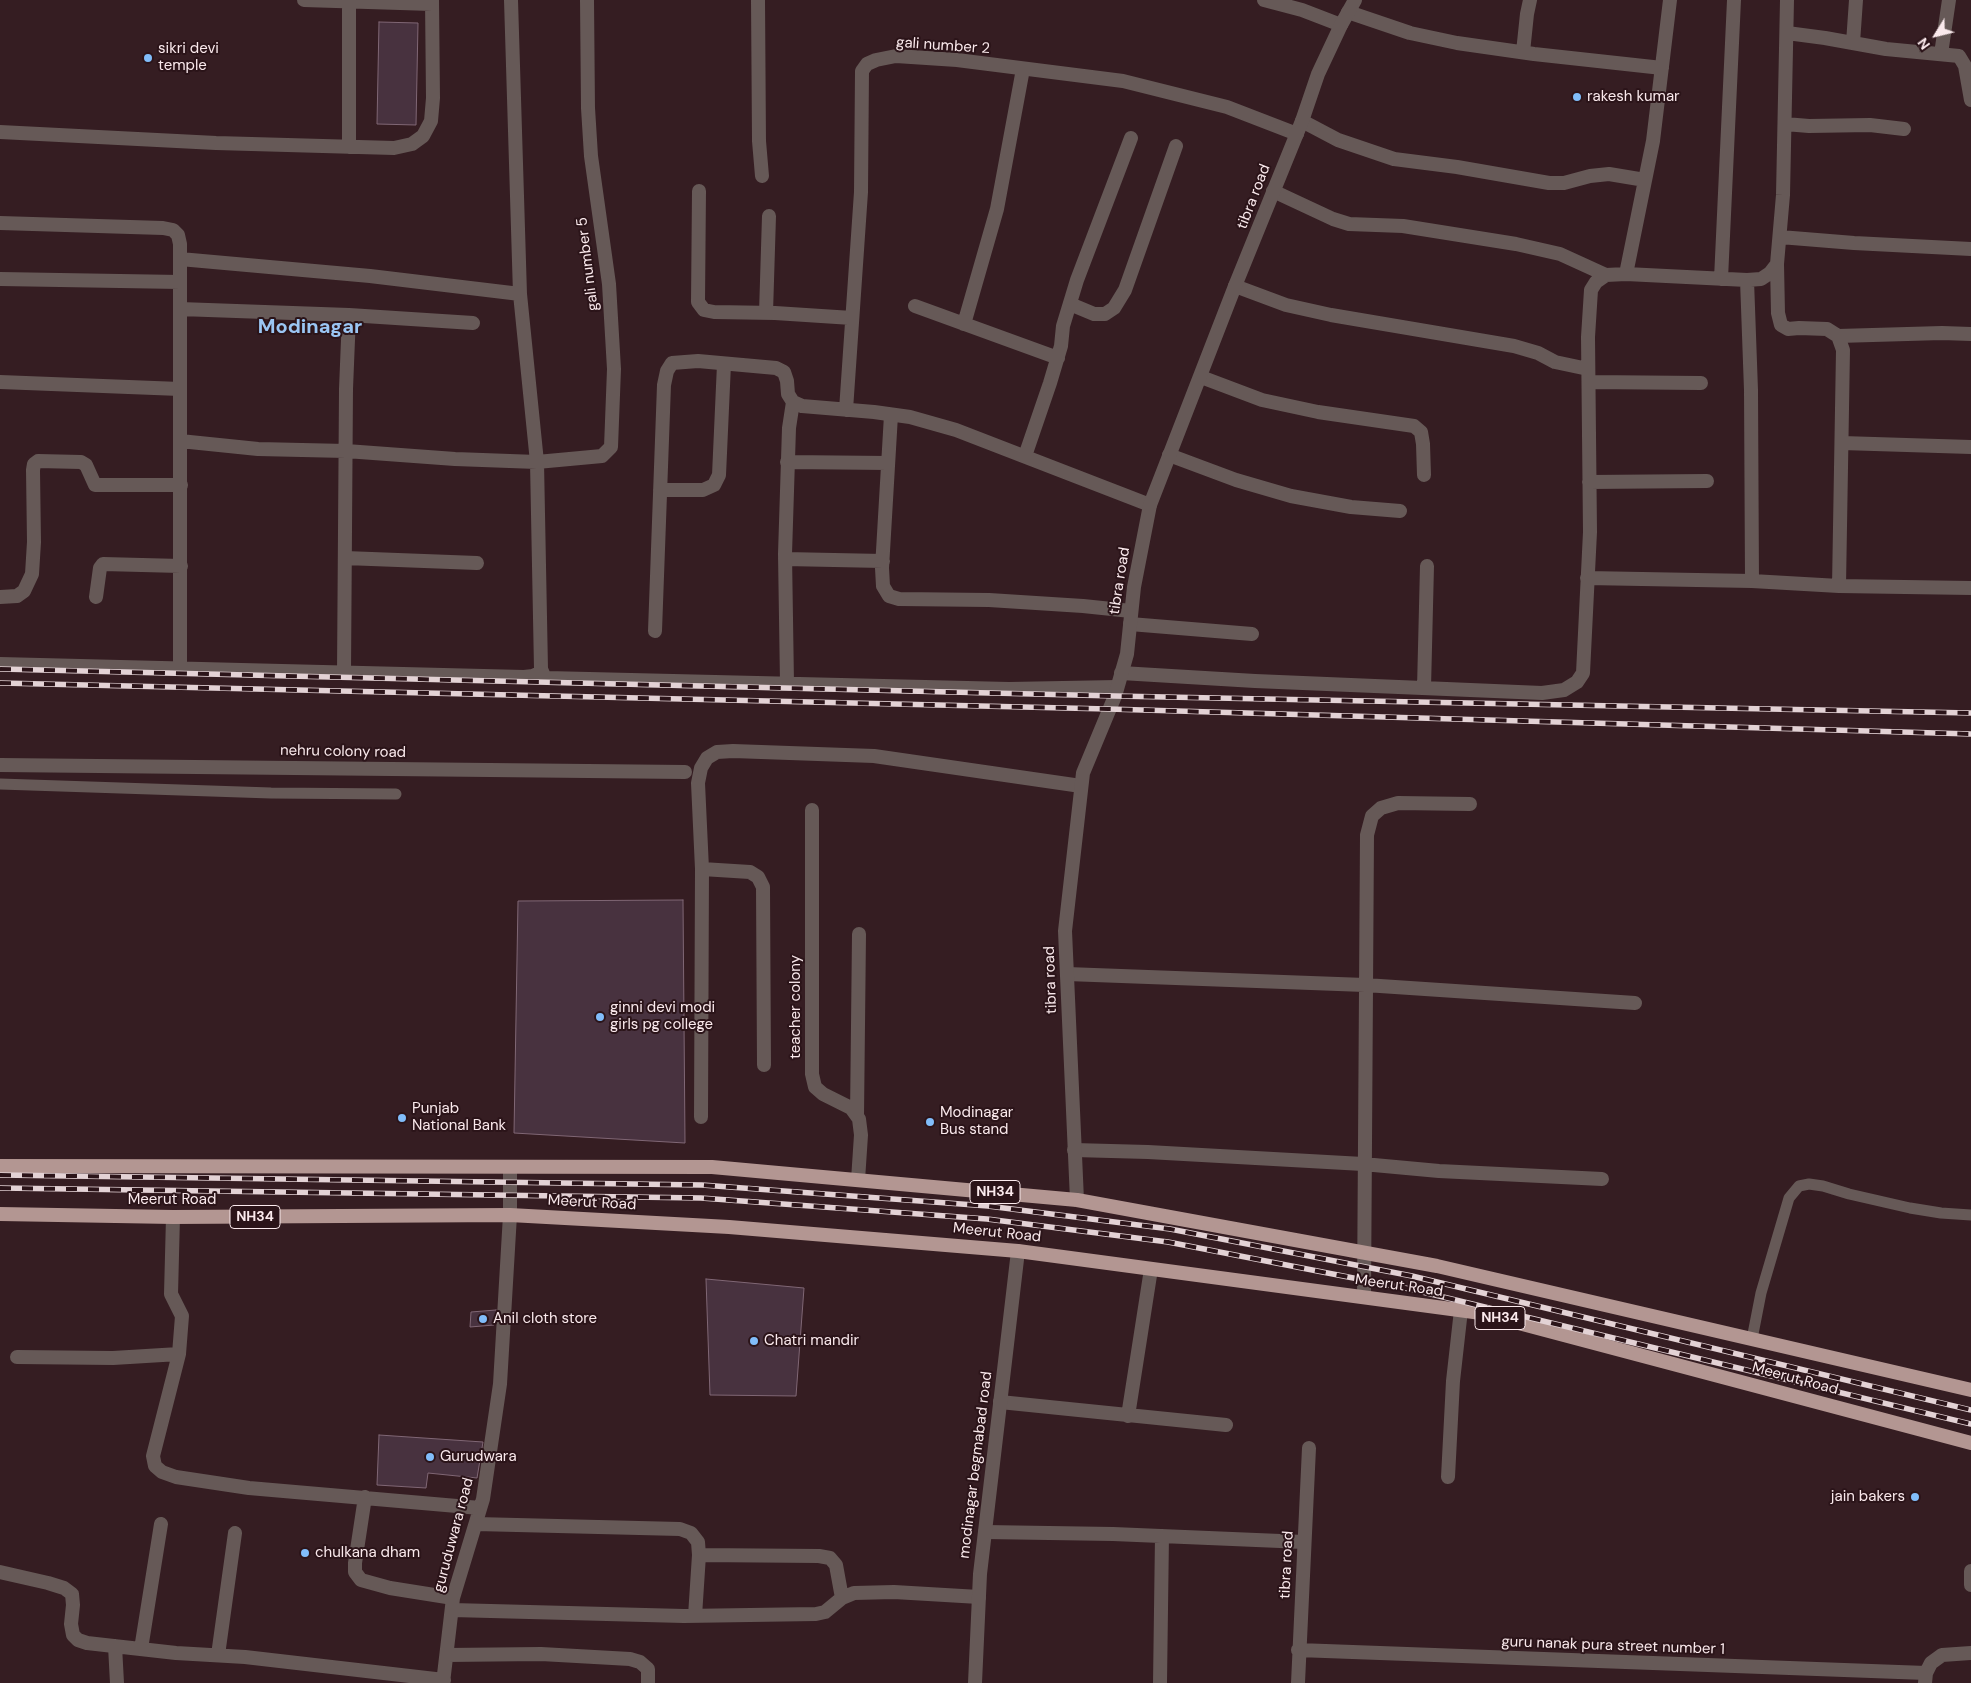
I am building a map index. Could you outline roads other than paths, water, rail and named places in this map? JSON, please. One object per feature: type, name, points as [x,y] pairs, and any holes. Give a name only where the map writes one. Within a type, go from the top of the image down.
[{"type":"highway","name":"Meerut Road","points":[[0,1166],[712,1167],[1077,1200],[1437,1266],[1971,1390]]},
{"type":"highway","name":"Meerut Road","points":[[0,1214],[173,1217],[510,1215],[729,1227],[1018,1251],[1480,1313],[1971,1443]]},
{"type":"street","points":[[0,132],[216,143],[394,148],[412,144],[423,136],[430,121],[433,98],[432,2],[304,0]]},
{"type":"street","points":[[511,0],[520,294],[537,462],[542,672],[547,678],[1009,689],[1117,687]]},
{"type":"street","name":"gali number 5","points":[[180,441],[258,449],[346,451],[455,459],[537,462],[602,456],[610,447],[614,369],[609,284],[591,156],[588,108],[588,0]]},
{"type":"street","points":[[758,0],[759,141],[762,176]]},
{"type":"street","points":[[1266,0],[1302,10],[1341,25]]},
{"type":"street","points":[[1523,52],[1526,14],[1530,0]]},
{"type":"street","points":[[1626,274],[1653,141],[1670,0]]},
{"type":"street","points":[[1722,279],[1734,0]]},
{"type":"street","points":[[1788,0],[1785,124],[1777,264],[1778,313],[1782,325],[1788,330],[1799,328],[1827,329],[1838,336],[1971,334]]},
{"type":"street","points":[[1853,43],[1856,0]]},
{"type":"street","points":[[1941,54],[1949,0]]},
{"type":"street","points":[[349,1],[349,146]]},
{"type":"street","points":[[1351,6],[1410,33],[1523,52],[1662,68]]},
{"type":"street","name":"tibra road","points":[[1077,1200],[1065,931],[1083,773],[1117,687],[1127,654],[1130,618],[1150,505],[1235,286],[1297,134],[1318,74],[1351,6]]},
{"type":"street","points":[[1787,33],[1886,49],[1959,56],[1965,66],[1971,100]]},
{"type":"street","name":"gali number 2","points":[[846,410],[861,192],[862,71],[867,64],[896,56],[957,60],[1123,81],[1227,108],[1297,134]]},
{"type":"street","points":[[964,324],[997,209],[1023,69]]},
{"type":"street","points":[[1302,120],[1338,140],[1394,159],[1457,167],[1549,183],[1564,183],[1590,176],[1610,174],[1645,180]]},
{"type":"street","points":[[1785,124],[1814,126],[1870,125],[1904,129]]},
{"type":"street","points":[[1025,456],[1058,358],[1063,326],[1077,280],[1131,138]]},
{"type":"street","points":[[1070,304],[1094,314],[1105,314],[1114,308],[1125,290],[1176,146]]},
{"type":"street","points":[[700,191],[698,302],[704,310],[852,318]]},
{"type":"street","points":[[1273,191],[1333,219],[1349,224],[1403,226],[1516,244],[1560,254],[1606,275],[1626,274],[1747,280],[1761,279],[1770,273],[1777,264]]},
{"type":"street","points":[[766,313],[769,216]]},
{"type":"street","points":[[0,223],[163,228],[173,230],[178,234],[180,244],[180,668]]},
{"type":"street","points":[[1780,237],[1854,243],[1971,248]]},
{"type":"street","points":[[180,259],[370,276],[520,294]]},
{"type":"street","points":[[1121,673],[1542,693],[1564,690],[1577,682],[1583,672],[1590,532],[1588,376],[1591,290],[1596,282],[1606,275]]},
{"type":"street","points":[[0,279],[180,282]]},
{"type":"street","points":[[1747,280],[1751,390],[1752,581]]},
{"type":"street","points":[[1235,286],[1286,305],[1331,315],[1514,346],[1538,353],[1588,376],[1701,383]]},
{"type":"street","points":[[915,306],[1058,358]]},
{"type":"street","points":[[180,309],[349,315],[472,324]]},
{"type":"street","points":[[344,672],[349,315]]},
{"type":"street","points":[[1838,336],[1843,350],[1844,369],[1839,586]]},
{"type":"street","points":[[655,631],[664,385],[667,371],[672,363],[684,361],[776,368],[784,372],[788,394],[793,402],[809,407],[910,417],[956,430],[1150,505]]},
{"type":"street","points":[[660,490],[703,490],[714,484],[719,475],[724,364]]},
{"type":"street","points":[[1200,377],[1262,400],[1318,412],[1414,426],[1421,432],[1424,475]]},
{"type":"street","points":[[0,382],[180,389]]},
{"type":"street","points":[[787,683],[785,559],[789,428],[793,402]]},
{"type":"street","points":[[891,415],[883,561],[883,586],[889,596],[898,599],[989,600],[1083,606],[1130,618],[1252,634]]},
{"type":"street","points":[[1842,443],[1971,447]]},
{"type":"street","points":[[1169,454],[1236,480],[1291,496],[1351,507],[1400,511]]},
{"type":"street","points":[[0,597],[17,596],[24,591],[32,574],[34,542],[33,470],[34,464],[38,461],[81,462],[86,465],[95,485],[181,485]]},
{"type":"street","points":[[788,462],[888,463]]},
{"type":"street","points":[[1589,482],[1707,481]]},
{"type":"street","points":[[346,558],[477,563]]},
{"type":"street","points":[[785,559],[883,561]]},
{"type":"street","points":[[96,597],[100,568],[103,564],[181,566]]},
{"type":"street","points":[[1424,688],[1427,566]]},
{"type":"street","points":[[1587,578],[1971,588]]},
{"type":"street","points":[[0,664],[524,677],[542,672]]},
{"type":"street","points":[[701,1117],[702,869],[698,783],[701,768],[707,758],[716,752],[874,756],[1081,786]]},
{"type":"street","name":"nehru colony road","points":[[0,764],[685,772]]},
{"type":"street","points":[[1364,1297],[1364,985],[1367,835],[1372,816],[1381,808],[1398,803],[1470,804]]},
{"type":"street","name":"teacher colony","points":[[812,810],[812,1074],[816,1087],[823,1094],[851,1108],[857,1116]]},
{"type":"street","points":[[702,869],[750,872],[758,877],[763,888],[764,1065]]},
{"type":"street","points":[[858,1180],[861,1135],[857,1116],[859,934]]},
{"type":"street","points":[[1067,974],[1364,985],[1635,1003]]},
{"type":"street","points":[[1074,1150],[1364,1164],[1439,1171],[1602,1179]]},
{"type":"street","name":"guruduwara road","points":[[443,1681],[453,1604],[483,1499],[500,1384],[510,1215],[510,1167]]},
{"type":"street","points":[[173,1217],[171,1294],[182,1316],[179,1354],[153,1456],[155,1466],[162,1472],[176,1477],[249,1488],[480,1508]]},
{"type":"street","name":"modinagar begmabad road","points":[[975,1683],[979,1597],[985,1532],[1018,1251]]},
{"type":"street","points":[[1128,1416],[1151,1269]]},
{"type":"street","points":[[1448,1477],[1453,1381],[1461,1310]]},
{"type":"street","points":[[17,1357],[113,1358],[179,1354]]},
{"type":"street","points":[[1000,1402],[1226,1425]]},
{"type":"street","name":"tibra road","points":[[1298,1683],[1298,1650],[1309,1448]]},
{"type":"street","points":[[365,1497],[355,1562],[355,1572],[361,1580],[453,1604],[695,1616],[816,1614],[825,1612],[842,1598],[854,1593],[894,1592],[979,1597]]},
{"type":"street","points":[[141,1649],[161,1524]]},
{"type":"street","points":[[476,1524],[680,1529],[691,1533],[698,1542],[699,1555],[695,1616]]},
{"type":"street","points":[[985,1532],[1162,1536],[1304,1542]]},
{"type":"street","points":[[218,1655],[235,1533]]},
{"type":"street","points":[[1160,1683],[1162,1536]]},
{"type":"street","points":[[699,1555],[819,1556],[830,1558],[836,1565],[842,1598]]},
{"type":"street","points":[[1971,1571],[1971,1585]]},
{"type":"street","points":[[0,1572],[48,1583],[64,1588],[72,1594],[71,1624],[73,1634],[78,1640],[141,1649],[218,1655],[443,1681]]},
{"type":"street","points":[[115,1646],[117,1683]]},
{"type":"street","name":"guru nanak pura street number 1","points":[[1298,1650],[1926,1678]]},
{"type":"street","points":[[1926,1678],[1931,1662],[1942,1655],[1971,1653]]},
{"type":"street","points":[[447,1655],[540,1654],[630,1660],[640,1662],[648,1669],[648,1683]]},
{"type":"lane","points":[[0,784],[272,793],[396,794]]},
{"type":"lane","points":[[1752,1339],[1761,1293],[1789,1198],[1799,1186],[1810,1184],[1823,1186],[1848,1194],[1910,1208],[1971,1215]]},
{"type":"railway","points":[[0,669],[1115,696],[1971,713]]},
{"type":"railway","points":[[0,683],[1108,709],[1971,734]]},
{"type":"railway","points":[[0,1175],[702,1185],[988,1206],[1170,1229],[1412,1276],[1971,1410]]},
{"type":"railway","points":[[0,1188],[701,1198],[987,1219],[1168,1242],[1410,1289],[1971,1424]]},
{"type":"place","name":"sikri devi temple","points":[[148,58]]},
{"type":"place","name":"rakesh kumar","points":[[1577,97]]},
{"type":"place","name":"ginni devi modi girls pg college","points":[[600,1017]]},
{"type":"place","name":"Punjab National Bank","points":[[402,1118]]},
{"type":"place","name":"Modinagar Bus stand","points":[[930,1122]]},
{"type":"place","name":"Anil cloth store","points":[[483,1319]]},
{"type":"place","name":"Chatri mandir","points":[[754,1341]]},
{"type":"place","name":"Gurudwara","points":[[430,1457]]},
{"type":"place","name":"jain bakers","points":[[1915,1497]]},
{"type":"place","name":"chulkana dham","points":[[305,1553]]},
{"type":"district","name":"Modinagar","points":[[310,328]]}]
